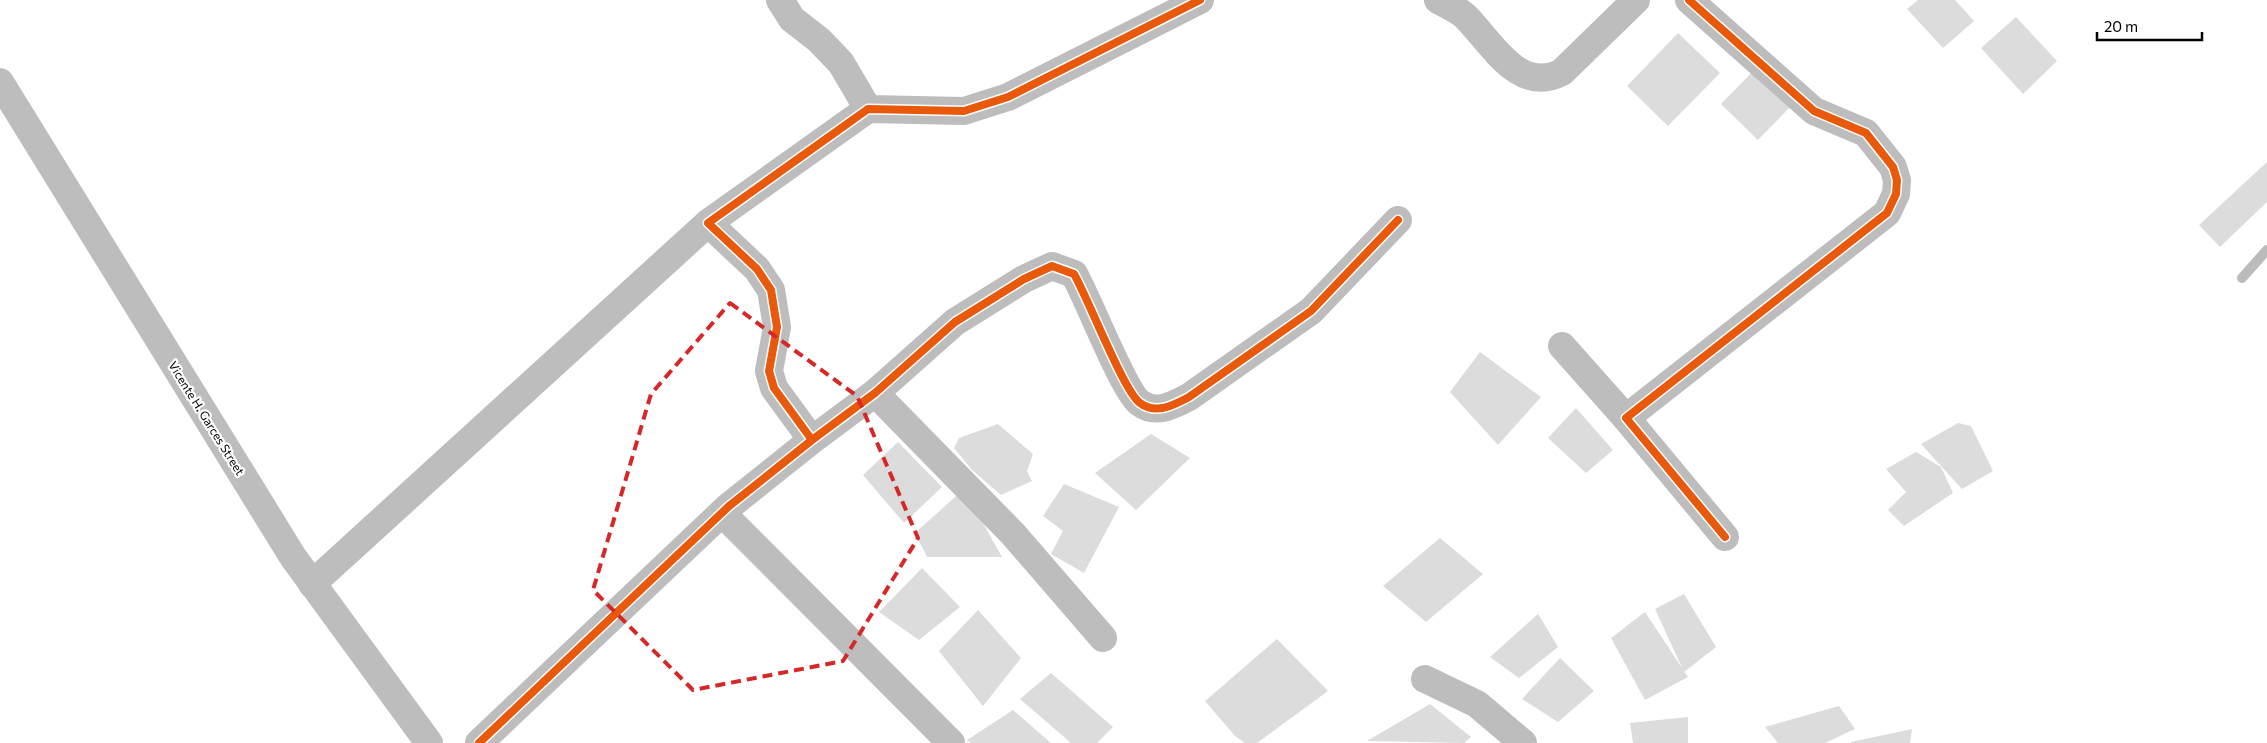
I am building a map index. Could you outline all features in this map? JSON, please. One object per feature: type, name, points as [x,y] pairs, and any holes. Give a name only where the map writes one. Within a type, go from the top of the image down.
[{"type":"street","points":[[780,0],[792,19],[819,40],[841,62],[868,109]]},
{"type":"street","points":[[312,584],[708,222],[868,109],[964,111],[1008,98],[1200,0]]},
{"type":"street","points":[[1438,0],[1463,14],[1519,73],[1537,79],[1550,79],[1562,72],[1636,0]]},
{"type":"street","points":[[1626,418],[1887,213],[1896,194],[1897,180],[1893,167],[1866,133],[1814,111],[1689,0]]},
{"type":"street","name":"Vicente H. Garces Street","points":[[0,82],[312,584],[428,743]]},
{"type":"street","points":[[479,743],[722,513],[812,440],[876,394],[955,322],[1024,279],[1052,266],[1074,274],[1085,292],[1128,388],[1139,403],[1153,409],[1169,407],[1189,397],[1311,312],[1398,220]]},
{"type":"street","points":[[708,222],[757,269],[771,290],[777,327],[769,371],[774,388],[812,440]]},
{"type":"street","points":[[1562,346],[1626,418],[1725,537]]},
{"type":"street","points":[[876,394],[1013,534],[1103,638]]},
{"type":"street","points":[[722,513],[950,743]]},
{"type":"street","points":[[1425,679],[1477,704],[1523,743]]},
{"type":"highlighted area","points":[[730,303],[857,396],[918,538],[843,661],[693,690],[593,590],[651,394]]},
{"type":"building","points":[[1918,0],[1955,0],[1974,21],[1943,48],[1907,9]]},
{"type":"building","points":[[2016,17],[2057,61],[2023,94],[1981,48]]},
{"type":"building","points":[[1678,33],[1720,73],[1668,126],[1627,86]]},
{"type":"building","points":[[1757,67],[1795,102],[1758,140],[1721,104]]},
{"type":"building","points":[[2267,162],[2267,202],[2220,247],[2199,225]]},
{"type":"building","points":[[1480,352],[1541,397],[1498,445],[1450,392]]},
{"type":"building","points":[[1576,408],[1613,450],[1586,473],[1548,438]]},
{"type":"building","points":[[1958,423],[1971,426],[1993,471],[1962,489],[1921,444]]},
{"type":"building","points":[[998,424],[1033,454],[1027,471],[1032,481],[1001,495],[972,470],[954,448],[959,438]]},
{"type":"building","points":[[1151,434],[1190,458],[1136,510],[1095,473]]},
{"type":"building","points":[[898,442],[942,487],[904,523],[863,475]]},
{"type":"building","points":[[1916,452],[1941,467],[1953,493],[1904,526],[1888,510],[1906,492],[1886,469]]},
{"type":"building","points":[[1064,484],[1119,507],[1084,573],[1051,554],[1063,531],[1043,516]]},
{"type":"building","points":[[964,489],[1002,557],[927,557],[915,533]]},
{"type":"building","points":[[1440,538],[1483,574],[1426,622],[1383,586]]},
{"type":"building","points":[[922,568],[960,607],[919,640],[879,612]]},
{"type":"building","points":[[1684,594],[1716,647],[1684,672],[1655,609]]},
{"type":"building","points":[[978,610],[1021,658],[983,706],[939,651]]},
{"type":"building","points":[[1645,612],[1688,677],[1645,700],[1611,638]]},
{"type":"building","points":[[1538,614],[1558,647],[1519,678],[1490,657]]},
{"type":"building","points":[[1277,639],[1328,691],[1257,743],[1245,743],[1235,736],[1205,701]]},
{"type":"building","points":[[1560,658],[1594,691],[1558,722],[1522,699]]},
{"type":"building","points":[[1051,673],[1113,727],[1097,743],[1071,743],[1020,699]]},
{"type":"building","points":[[1430,704],[1471,737],[1464,743],[1367,741]]},
{"type":"building","points":[[1839,706],[1855,729],[1825,743],[1778,743],[1765,727]]},
{"type":"building","points":[[1013,710],[1051,743],[971,743],[967,740]]},
{"type":"building","points":[[1688,717],[1688,743],[1633,743],[1630,723]]},
{"type":"building","points":[[1912,729],[1910,743],[1851,743],[1851,742]]},
{"type":"waterway","points":[[2242,278],[2267,250]]},
{"type":"cycle path","points":[[812,440],[774,388],[769,371],[777,327],[771,290],[757,269],[708,223],[868,109],[964,111],[1008,97],[1200,0]]},
{"type":"cycle path","points":[[1689,0],[1814,111],[1866,133],[1893,167],[1897,180],[1896,194],[1887,213],[1626,418],[1725,537]]},
{"type":"cycle path","points":[[479,743],[728,507],[875,393],[955,322],[1024,279],[1052,266],[1074,274],[1116,364],[1133,395],[1146,407],[1165,408],[1189,397],[1311,311],[1398,220]]}]
